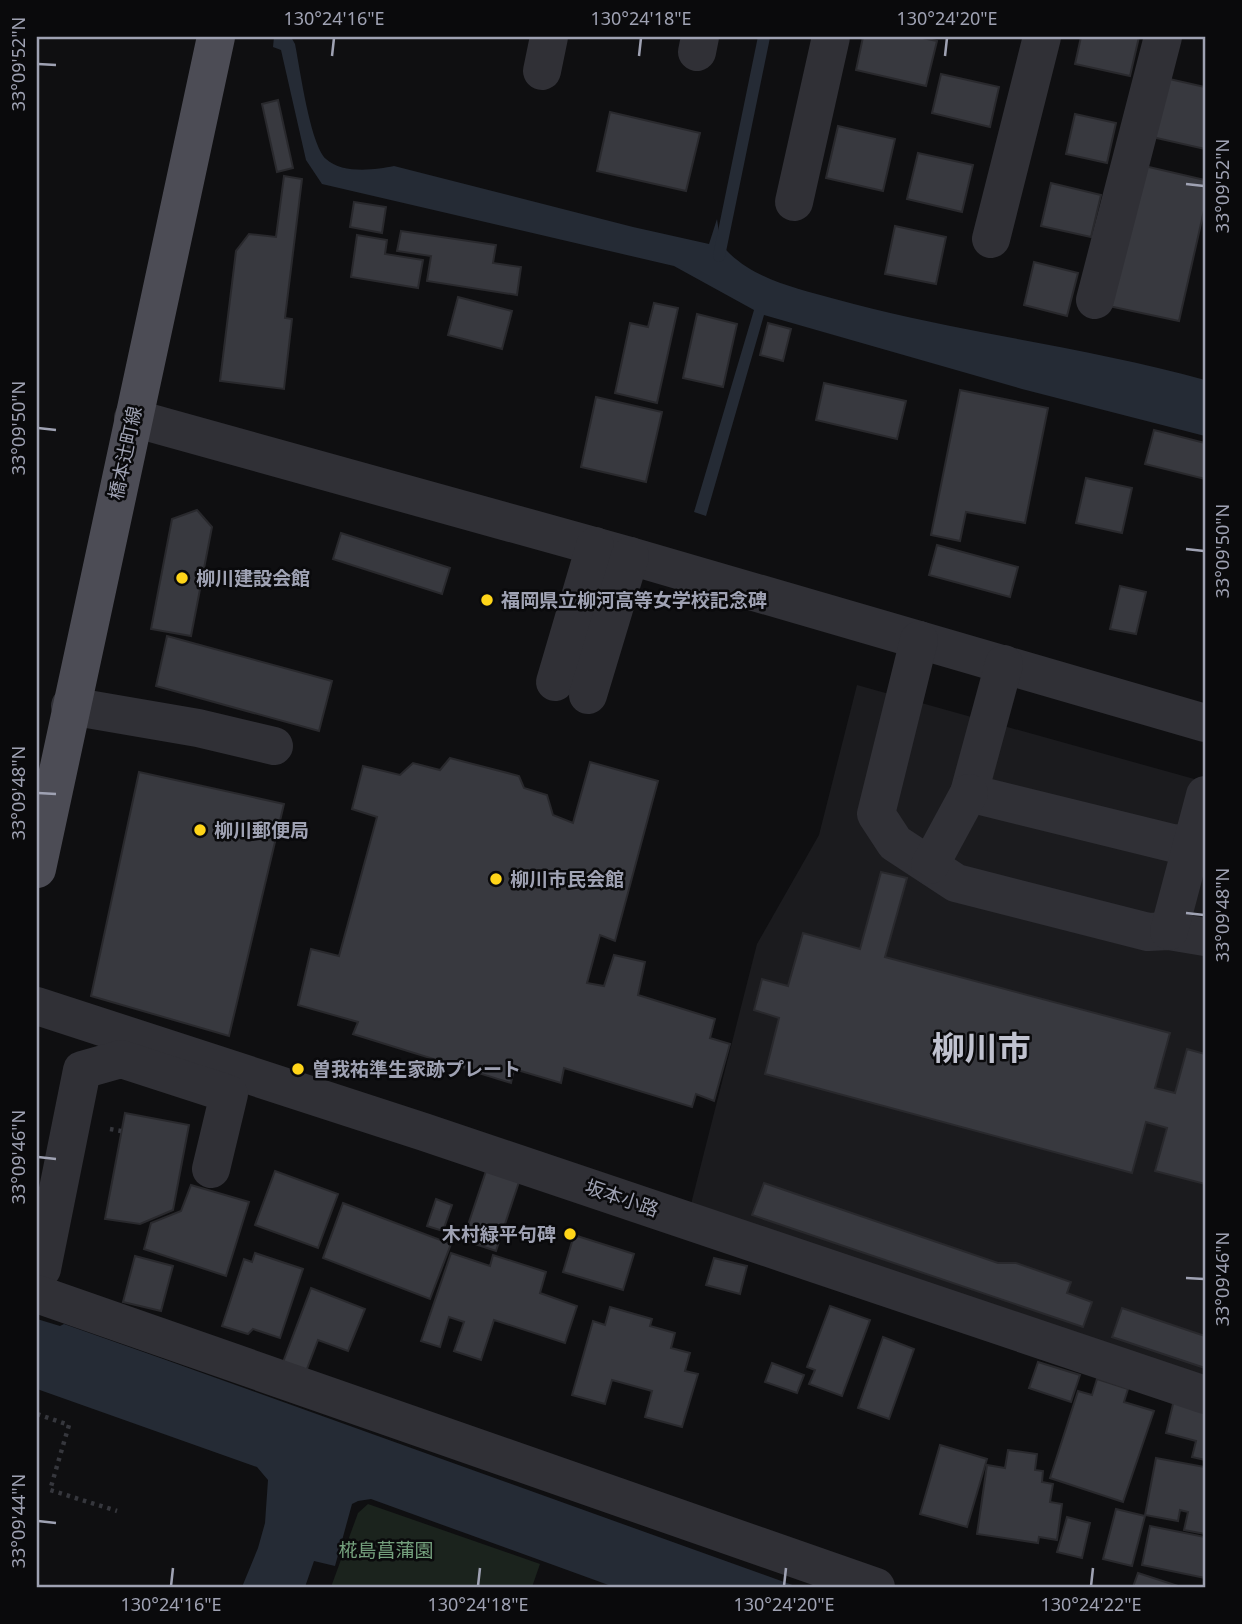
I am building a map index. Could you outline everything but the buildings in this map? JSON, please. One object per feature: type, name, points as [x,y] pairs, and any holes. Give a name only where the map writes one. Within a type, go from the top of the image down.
[{"type":"main road","name":"橋本辻町線","points":[[37,869],[216,37]]},
{"type":"street","points":[[794,202],[831,37]]},
{"type":"street","points":[[991,239],[1042,37]]},
{"type":"street","points":[[1095,300],[1163,37]]},
{"type":"street","points":[[133,418],[613,551],[1205,723]]},
{"type":"street","points":[[572,688],[613,551]]},
{"type":"street","points":[[919,640],[876,814],[895,843],[956,883],[1147,932],[1187,934],[1205,795]]},
{"type":"street","points":[[930,866],[969,793],[1003,664]]},
{"type":"street","points":[[71,706],[198,728],[274,746]]},
{"type":"street","points":[[969,793],[1172,843],[1198,844]]},
{"type":"street","name":"坂本小路","points":[[37,1006],[125,1047],[1205,1395]]},
{"type":"street","points":[[125,1047],[82,1070],[52,1137],[40,1267],[876,1587]]},
{"type":"street","points":[[211,1169],[232,1082]]},
{"type":"path","points":[[37,1414],[69,1425],[50,1490],[117,1511]]},
{"type":"shaded area","points":[[274,37],[291,37],[295,44],[315,138],[320,151],[333,164],[359,170],[394,166],[709,244],[717,219],[721,241],[729,253],[765,277],[793,287],[891,313],[1124,360],[1205,380],[1205,436],[1022,389],[764,315],[706,516],[694,512],[754,310],[674,266],[322,184],[306,160],[281,50],[273,47]]},
{"type":"shaded area","points":[[857,685],[1205,782],[1205,1380],[690,1208],[757,944],[819,835]]},
{"type":"shaded area","points":[[37,1319],[60,1326],[64,1324],[798,1587],[614,1587],[371,1499],[352,1504],[335,1566],[314,1561],[305,1587],[242,1587],[265,1523],[268,1480],[257,1467],[37,1389]]},
{"type":"green space","name":"椛島菖蒲園","points":[[368,1504],[540,1564],[532,1587],[331,1587],[358,1513]]},
{"type":"waterway","points":[[719,256],[764,37]]},
{"type":"place","name":"柳川建設会館","points":[[182,578]]},
{"type":"place","name":"福岡県立柳河高等女学校記念碑","points":[[487,600]]},
{"type":"place","name":"柳川郵便局","points":[[200,830]]},
{"type":"place","name":"柳川市民会館","points":[[496,879]]},
{"type":"place","name":"曽我祐準生家跡プレート","points":[[298,1069]]},
{"type":"place","name":"木村緑平句碑","points":[[570,1234]]},
{"type":"district","name":"柳川市","points":[[981,1047]]}]
